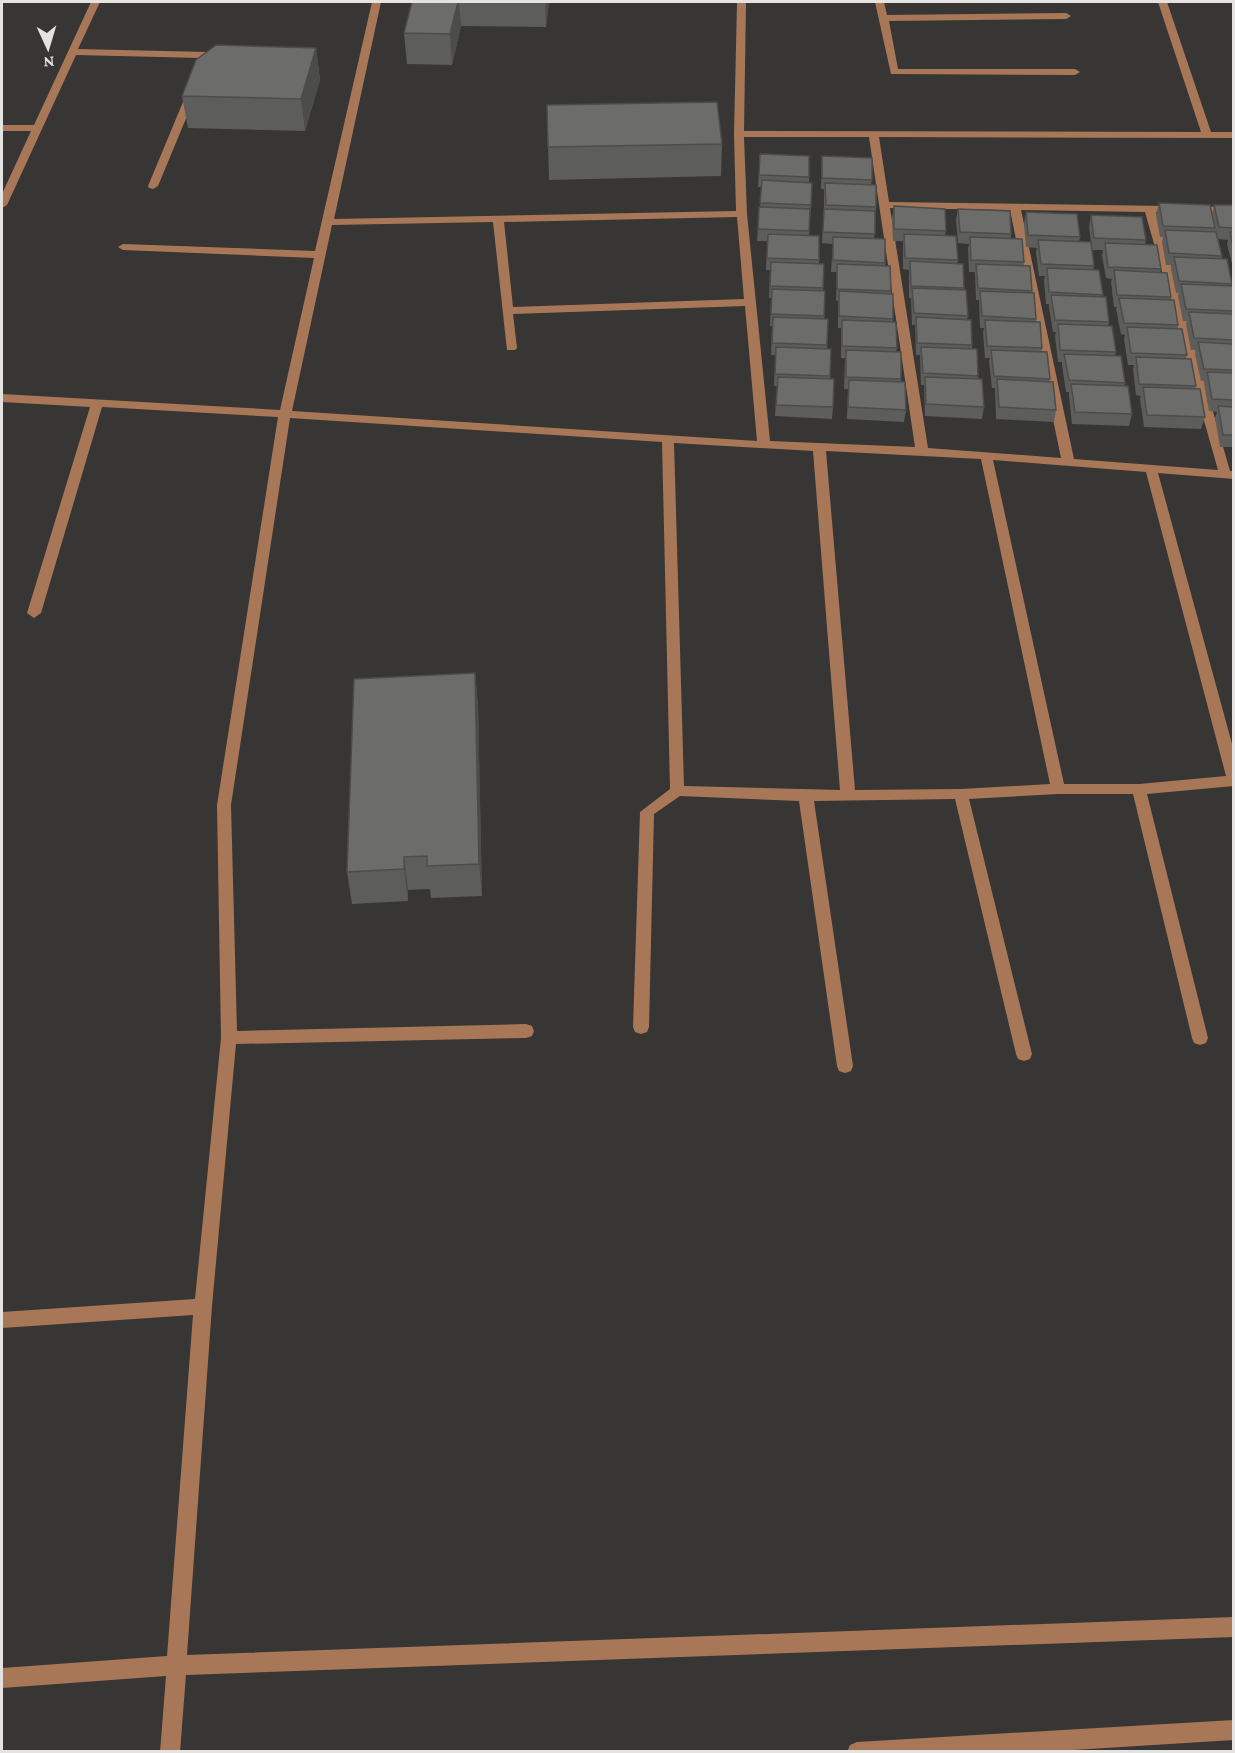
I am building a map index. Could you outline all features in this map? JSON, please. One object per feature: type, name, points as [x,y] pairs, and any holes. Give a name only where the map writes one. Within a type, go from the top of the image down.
[{"type":"street","points":[[2,205],[95,2]]},
{"type":"street","points":[[170,1752],[204,1306],[229,1038],[224,806],[285,414],[376,2]]},
{"type":"street","points":[[741,2],[739,134],[742,214],[764,445]]},
{"type":"street","points":[[880,2],[894,72],[1075,72]]},
{"type":"street","points":[[1163,2],[1207,135]]},
{"type":"street","points":[[883,18],[1066,16]]},
{"type":"street","points":[[72,52],[208,55],[153,186]]},
{"type":"street","points":[[2,128],[37,128]]},
{"type":"street","points":[[739,134],[1233,135]]},
{"type":"street","points":[[874,136],[922,451]]},
{"type":"street","points":[[884,205],[1233,210]]},
{"type":"street","points":[[1015,207],[1068,461]]},
{"type":"street","points":[[2,398],[764,445],[986,455],[1229,475],[1149,208]]},
{"type":"street","points":[[327,222],[742,214]]},
{"type":"street","points":[[498,219],[511,348]]},
{"type":"street","points":[[123,246],[320,255]]},
{"type":"street","points":[[507,311],[751,302]]},
{"type":"street","points":[[34,613],[97,404]]},
{"type":"street","points":[[668,439],[676,791]]},
{"type":"street","points":[[819,446],[848,795]]},
{"type":"street","points":[[986,455],[1058,789]]},
{"type":"street","points":[[641,1027],[647,812],[676,791],[806,796],[961,794],[1058,789],[1139,789],[1233,780],[1151,470]]},
{"type":"street","points":[[1139,789],[1200,1038]]},
{"type":"street","points":[[961,794],[1024,1054]]},
{"type":"street","points":[[806,796],[845,1066]]},
{"type":"street","points":[[229,1038],[526,1031]]},
{"type":"street","points":[[2,1320],[204,1306]]},
{"type":"street","points":[[2,1678],[176,1665],[1233,1627]]},
{"type":"street","points":[[856,1752],[1233,1730]]},
{"type":"building","points":[[412,2],[458,2],[450,34],[404,33]]},
{"type":"building","points":[[216,45],[316,48],[301,99],[182,96],[196,60]]},
{"type":"building","points":[[717,102],[722,144],[548,147],[547,105]]},
{"type":"building","points":[[760,154],[809,156],[809,177],[759,175]]},
{"type":"building","points":[[822,156],[872,158],[872,180],[822,178]]},
{"type":"building","points":[[762,180],[812,183],[811,205],[760,203]]},
{"type":"building","points":[[825,183],[876,185],[876,207],[826,205]]},
{"type":"building","points":[[1159,203],[1210,205],[1215,228],[1163,226]]},
{"type":"building","points":[[1214,205],[1233,205],[1233,228],[1219,227]]},
{"type":"building","points":[[894,206],[945,209],[946,231],[894,229]]},
{"type":"building","points":[[759,207],[810,209],[809,231],[758,229]]},
{"type":"building","points":[[824,209],[875,211],[875,234],[823,232]]},
{"type":"building","points":[[958,209],[1010,211],[1011,234],[960,232]]},
{"type":"building","points":[[1026,212],[1077,214],[1080,237],[1028,235]]},
{"type":"building","points":[[1091,215],[1142,217],[1146,240],[1094,238]]},
{"type":"building","points":[[1165,230],[1216,232],[1222,256],[1169,253]]},
{"type":"building","points":[[768,234],[819,236],[819,260],[767,258]]},
{"type":"building","points":[[904,234],[956,236],[958,260],[905,258]]},
{"type":"building","points":[[833,237],[885,239],[885,263],[833,260]]},
{"type":"building","points":[[970,237],[1022,239],[1024,262],[971,260]]},
{"type":"building","points":[[1038,240],[1091,242],[1094,266],[1041,264]]},
{"type":"building","points":[[1105,243],[1157,245],[1161,269],[1108,267]]},
{"type":"building","points":[[1174,257],[1227,259],[1232,284],[1179,281]]},
{"type":"building","points":[[910,261],[963,264],[964,288],[911,286]]},
{"type":"building","points":[[771,262],[824,264],[823,288],[770,286]]},
{"type":"building","points":[[837,264],[890,266],[891,291],[837,289]]},
{"type":"building","points":[[976,264],[1030,266],[1032,291],[978,288]]},
{"type":"building","points":[[1047,268],[1099,270],[1103,295],[1049,292]]},
{"type":"building","points":[[1114,270],[1167,273],[1171,297],[1117,295]]},
{"type":"building","points":[[1181,284],[1233,286],[1233,311],[1186,309]]},
{"type":"building","points":[[912,288],[966,290],[968,316],[914,313]]},
{"type":"building","points":[[772,289],[825,291],[824,316],[771,314]]},
{"type":"building","points":[[839,291],[893,294],[893,319],[839,316]]},
{"type":"building","points":[[980,291],[1034,293],[1036,319],[982,316]]},
{"type":"building","points":[[1051,295],[1106,297],[1109,322],[1055,320]]},
{"type":"building","points":[[1119,298],[1174,300],[1178,325],[1124,323]]},
{"type":"building","points":[[1189,312],[1233,314],[1233,340],[1194,338]]},
{"type":"building","points":[[773,317],[828,319],[827,345],[772,343]]},
{"type":"building","points":[[916,317],[971,320],[972,345],[917,343]]},
{"type":"building","points":[[842,320],[896,322],[897,348],[842,346]]},
{"type":"building","points":[[985,320],[1040,322],[1042,348],[987,346]]},
{"type":"building","points":[[1058,324],[1112,326],[1116,352],[1060,350]]},
{"type":"building","points":[[1127,327],[1182,329],[1187,355],[1131,353]]},
{"type":"building","points":[[1198,342],[1233,344],[1233,370],[1204,369]]},
{"type":"building","points":[[776,347],[831,349],[830,376],[775,374]]},
{"type":"building","points":[[921,347],[977,349],[978,376],[923,373]]},
{"type":"building","points":[[846,350],[901,352],[901,379],[846,377]]},
{"type":"building","points":[[991,350],[1047,352],[1050,379],[994,376]]},
{"type":"building","points":[[1064,354],[1121,356],[1125,383],[1069,380]]},
{"type":"building","points":[[1136,357],[1191,359],[1196,386],[1139,384]]},
{"type":"building","points":[[1207,372],[1233,373],[1233,400],[1212,399]]},
{"type":"building","points":[[778,377],[834,379],[833,407],[776,405]]},
{"type":"building","points":[[925,377],[982,379],[984,407],[926,404]]},
{"type":"building","points":[[997,379],[1053,382],[1056,410],[999,407]]},
{"type":"building","points":[[849,380],[905,382],[906,410],[848,407]]},
{"type":"building","points":[[1071,384],[1128,386],[1132,414],[1075,412]]},
{"type":"building","points":[[1143,387],[1200,389],[1205,417],[1147,415]]},
{"type":"building","points":[[1218,406],[1233,407],[1233,435],[1223,435]]},
{"type":"building","points":[[475,673],[479,864],[427,866],[427,856],[404,857],[404,869],[347,872],[354,679]]}]
